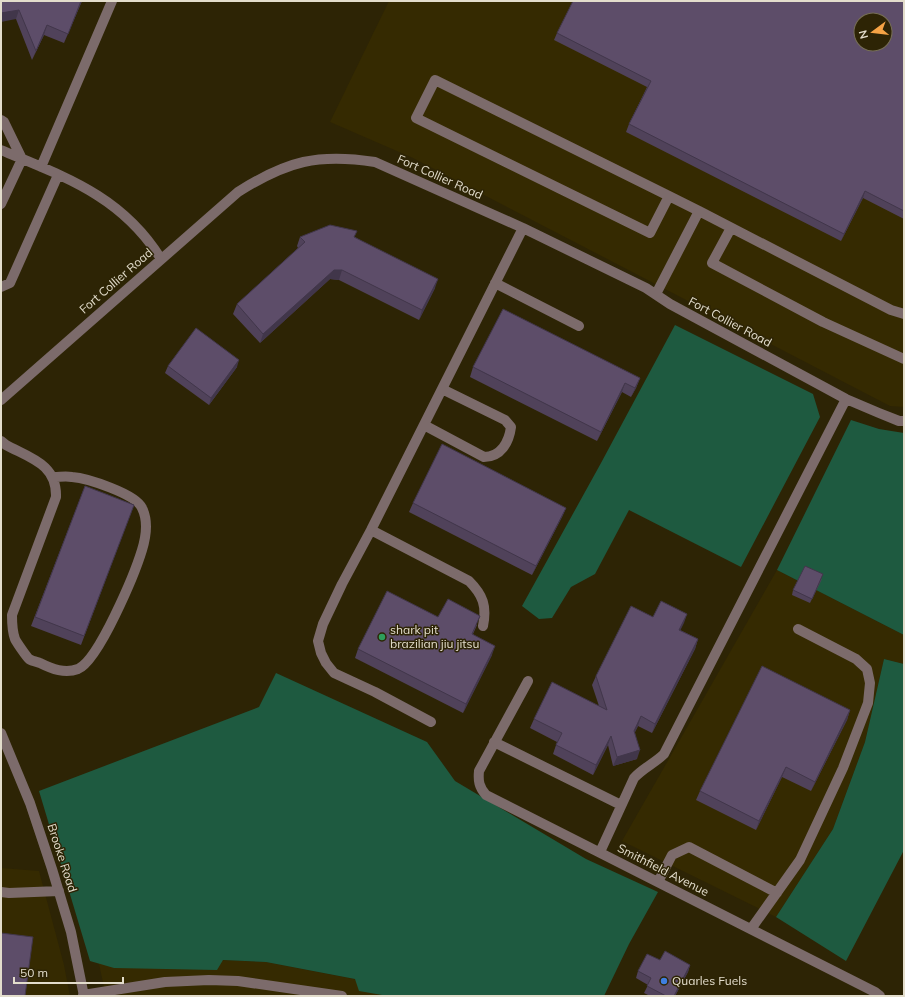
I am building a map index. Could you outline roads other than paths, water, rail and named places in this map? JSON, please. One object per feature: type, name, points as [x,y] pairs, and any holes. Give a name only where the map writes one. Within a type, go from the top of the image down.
[{"type":"street","points":[[42,168],[112,1]]},
{"type":"street","points":[[669,196],[650,233],[416,118],[435,80],[669,196],[699,211],[891,310],[904,314]]},
{"type":"street","points":[[1,120],[4,122],[22,159]]},
{"type":"street","points":[[1,150],[85,187],[106,200],[140,231],[161,259]]},
{"type":"street","name":"Fort Collier Road","points":[[1,400],[238,192],[263,176],[308,160],[351,158],[375,162],[523,228],[646,288],[670,304],[846,399],[879,413],[904,421]]},
{"type":"street","points":[[1,204],[22,159]]},
{"type":"street","points":[[1,287],[10,284],[58,175]]},
{"type":"street","points":[[656,294],[699,211]]},
{"type":"street","points":[[431,722],[375,692],[334,673],[326,664],[318,641],[323,624],[342,584],[371,530],[523,228]]},
{"type":"street","points":[[731,228],[712,263],[823,322],[904,359]]},
{"type":"street","points":[[495,283],[579,326]]},
{"type":"street","points":[[424,425],[484,457],[492,457],[502,450],[510,436],[511,427],[505,420],[442,389]]},
{"type":"street","points":[[600,852],[634,778],[643,769],[655,762],[664,754],[846,399]]},
{"type":"street","points":[[1,441],[48,469],[54,477],[57,486],[56,497],[12,615],[12,627],[15,639],[29,658],[56,671],[68,671],[79,668],[83,665],[106,634],[124,595],[142,549],[146,523],[142,507],[133,498],[113,488],[73,476],[54,477]]},
{"type":"street","points":[[371,530],[469,581],[483,600],[485,614],[483,626]]},
{"type":"street","points":[[751,929],[800,860],[843,768],[868,703],[870,683],[867,669],[856,659],[798,630]]},
{"type":"street","name":"Smithfield Avenue","points":[[528,681],[479,771],[478,780],[480,788],[486,795],[875,992],[880,996]]},
{"type":"street","name":"Brooke Road","points":[[1,733],[30,803],[59,891],[71,932],[84,995]]},
{"type":"street","points":[[494,742],[621,805]]},
{"type":"street","points":[[658,882],[672,854],[689,847],[777,893]]},
{"type":"street","points":[[1,892],[59,891]]},
{"type":"street","points":[[84,995],[166,982],[209,980],[238,981],[342,996]]},
{"type":"place","name":"shark pit brazilian jiu jitsu","points":[[382,637]]},
{"type":"place","name":"Quarles Fuels","points":[[664,981]]}]
